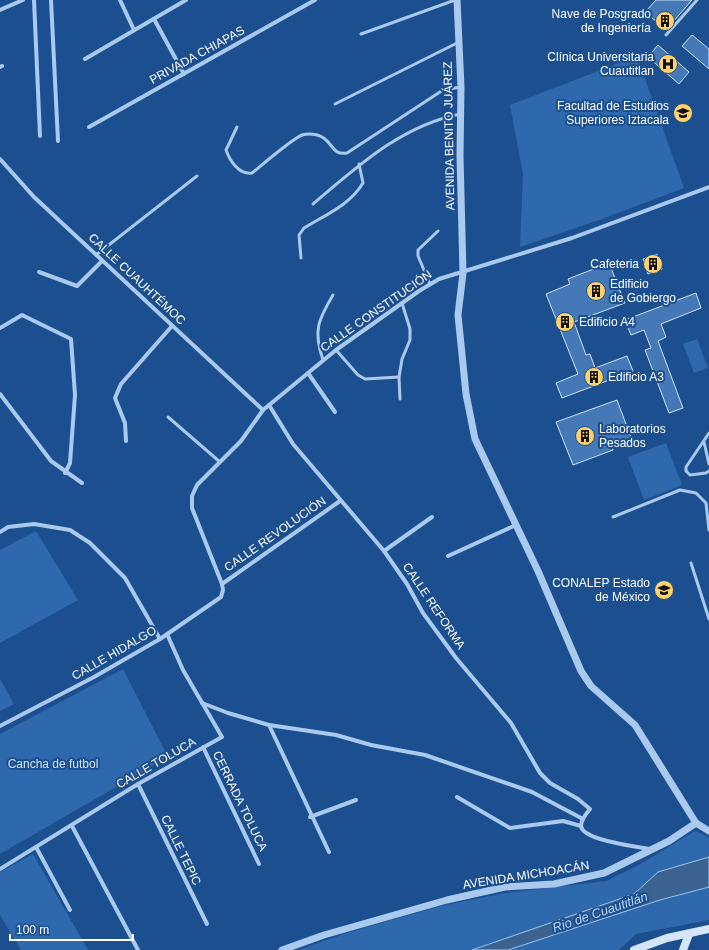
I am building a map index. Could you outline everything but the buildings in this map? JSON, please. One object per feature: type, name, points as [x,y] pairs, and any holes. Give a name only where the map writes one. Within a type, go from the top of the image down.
[{"type":"main road","points":[[634,950],[667,938],[709,930]]},
{"type":"main road","points":[[683,950],[689,934]]},
{"type":"street","points":[[0,10],[23,0]]},
{"type":"street","points":[[34,0],[40,136]]},
{"type":"street","points":[[51,0],[58,141]]},
{"type":"street","points":[[120,0],[134,30]]},
{"type":"street","points":[[85,59],[185,0]]},
{"type":"street","name":"PRIVADA CHIAPAS","points":[[89,127],[314,0]]},
{"type":"street","name":"AVENIDA BENITO JUÁREZ","points":[[456,0],[461,87],[462,273],[458,315],[466,394],[476,439],[538,571],[581,671],[591,686],[635,725],[696,823]]},
{"type":"street","points":[[154,19],[184,74]]},
{"type":"street","name":"CALLE CUAUHTÉMOC","points":[[0,159],[34,197],[263,410]]},
{"type":"street","name":"CALLE CONSTITUCIÓN","points":[[222,584],[192,508],[192,496],[197,485],[241,441],[263,410],[323,360],[402,303],[439,279],[572,238],[709,187]]},
{"type":"street","points":[[39,272],[77,286],[102,261]]},
{"type":"street","points":[[0,328],[22,315],[71,339],[75,395],[70,463],[65,473]]},
{"type":"street","points":[[126,441],[125,424],[115,398],[121,384],[172,326]]},
{"type":"street","points":[[308,373],[335,412]]},
{"type":"street","points":[[0,394],[51,461],[65,473],[82,483]]},
{"type":"street","name":"CALLE REFORMA","points":[[269,405],[293,444],[384,551],[407,584],[424,613],[456,658],[511,723],[540,773],[550,783],[578,798],[590,809],[583,819]]},
{"type":"street","name":"CALLE REVOLUCIÓN","points":[[222,584],[340,501]]},
{"type":"street","points":[[384,551],[432,516]]},
{"type":"street","points":[[0,532],[8,527],[34,524],[70,530],[90,543],[125,578],[160,639]]},
{"type":"street","points":[[448,556],[516,525]]},
{"type":"street","name":"CALLE HIDALGO","points":[[0,726],[94,677],[160,639],[221,598],[223,590],[222,584]]},
{"type":"street","name":"CALLE TOLUCA","points":[[0,869],[138,784],[222,737],[183,670],[167,634]]},
{"type":"street","points":[[202,703],[228,713],[269,725],[336,735],[425,755],[532,792],[583,819],[581,826],[584,832],[593,838],[653,850]]},
{"type":"street","points":[[269,725],[310,817],[329,852]]},
{"type":"street","name":"CERRADA TOLUCA","points":[[203,747],[259,864]]},
{"type":"street","name":"CALLE TEPIC","points":[[138,784],[207,924]]},
{"type":"street","points":[[457,797],[510,828],[563,821],[581,826]]},
{"type":"street","points":[[310,817],[356,800]]},
{"type":"street","points":[[696,823],[709,831]]},
{"type":"street","name":"AVENIDA MICHOACÁN","points":[[282,950],[324,935],[447,900],[505,887],[554,884],[604,874],[653,850],[696,823]]},
{"type":"street","points":[[72,826],[138,950]]},
{"type":"street","points":[[36,848],[70,910]]},
{"type":"lane","points":[[361,34],[456,0]]},
{"type":"lane","points":[[666,35],[697,0]]},
{"type":"lane","points":[[335,104],[459,42]]},
{"type":"lane","points":[[237,127],[226,150],[229,157],[239,170],[246,174],[252,173],[301,136],[317,135],[326,139],[335,152],[341,154],[347,153],[442,90],[461,87]]},
{"type":"lane","points":[[313,204],[360,164],[402,135],[423,124],[460,114]]},
{"type":"lane","points":[[302,258],[299,235],[304,228],[350,200],[357,192],[363,183],[360,164]]},
{"type":"lane","points":[[96,255],[197,176]]},
{"type":"lane","points":[[430,284],[418,256],[418,250],[438,231]]},
{"type":"lane","points":[[323,360],[316,331],[320,316],[334,295]]},
{"type":"lane","points":[[400,399],[399,377],[402,359],[410,340],[410,329],[402,303]]},
{"type":"lane","points":[[336,350],[358,375],[365,379],[399,377]]},
{"type":"lane","points":[[168,418],[220,462]]},
{"type":"lane","points":[[709,433],[686,467],[686,471],[690,474],[706,473],[709,471]]},
{"type":"lane","points":[[704,442],[709,464]]},
{"type":"lane","points":[[613,517],[680,490],[696,493],[706,503],[709,530]]},
{"type":"lane","points":[[691,563],[709,619]]},
{"type":"green space","points":[[637,56],[684,188],[602,219],[520,247],[523,174],[510,105]]},
{"type":"green space","points":[[697,339],[708,368],[694,373],[683,344]]},
{"type":"green space","points":[[666,443],[682,485],[644,500],[628,457]]},
{"type":"green space","points":[[36,531],[78,600],[0,643],[0,550]]},
{"type":"green space","name":"Cancha de futbol","points":[[123,669],[168,757],[0,854],[0,734]]},
{"type":"green space","points":[[0,679],[14,704],[0,711]]},
{"type":"green space","points":[[695,831],[709,837],[709,920],[636,934],[619,950],[298,950],[350,932],[441,906],[505,893],[606,881],[637,866]]},
{"type":"green space","points":[[33,854],[88,950],[21,950],[0,915],[0,872]]},
{"type":"water","name":"Rio de Cuautitlán","points":[[709,857],[709,887],[660,900],[508,950],[472,950],[634,894],[658,872]]},
{"type":"place","name":"Nave de Posgrado de Ingeniería","points":[[665,21]]},
{"type":"place","name":"Clínica Universitaria Cuautitlan","points":[[668,64]]},
{"type":"place","name":"Facultad de Estudios Superiores Iztacala","points":[[683,113]]},
{"type":"place","name":"Cafeteria","points":[[653,264]]},
{"type":"place","name":"Edificio de Gobiergo","points":[[596,291]]},
{"type":"place","name":"Edificio A4","points":[[565,322]]},
{"type":"place","name":"Edificio A3","points":[[594,377]]},
{"type":"place","name":"Laboratorios Pesados","points":[[585,436]]},
{"type":"place","name":"CONALEP Estado de México","points":[[664,590]]}]
